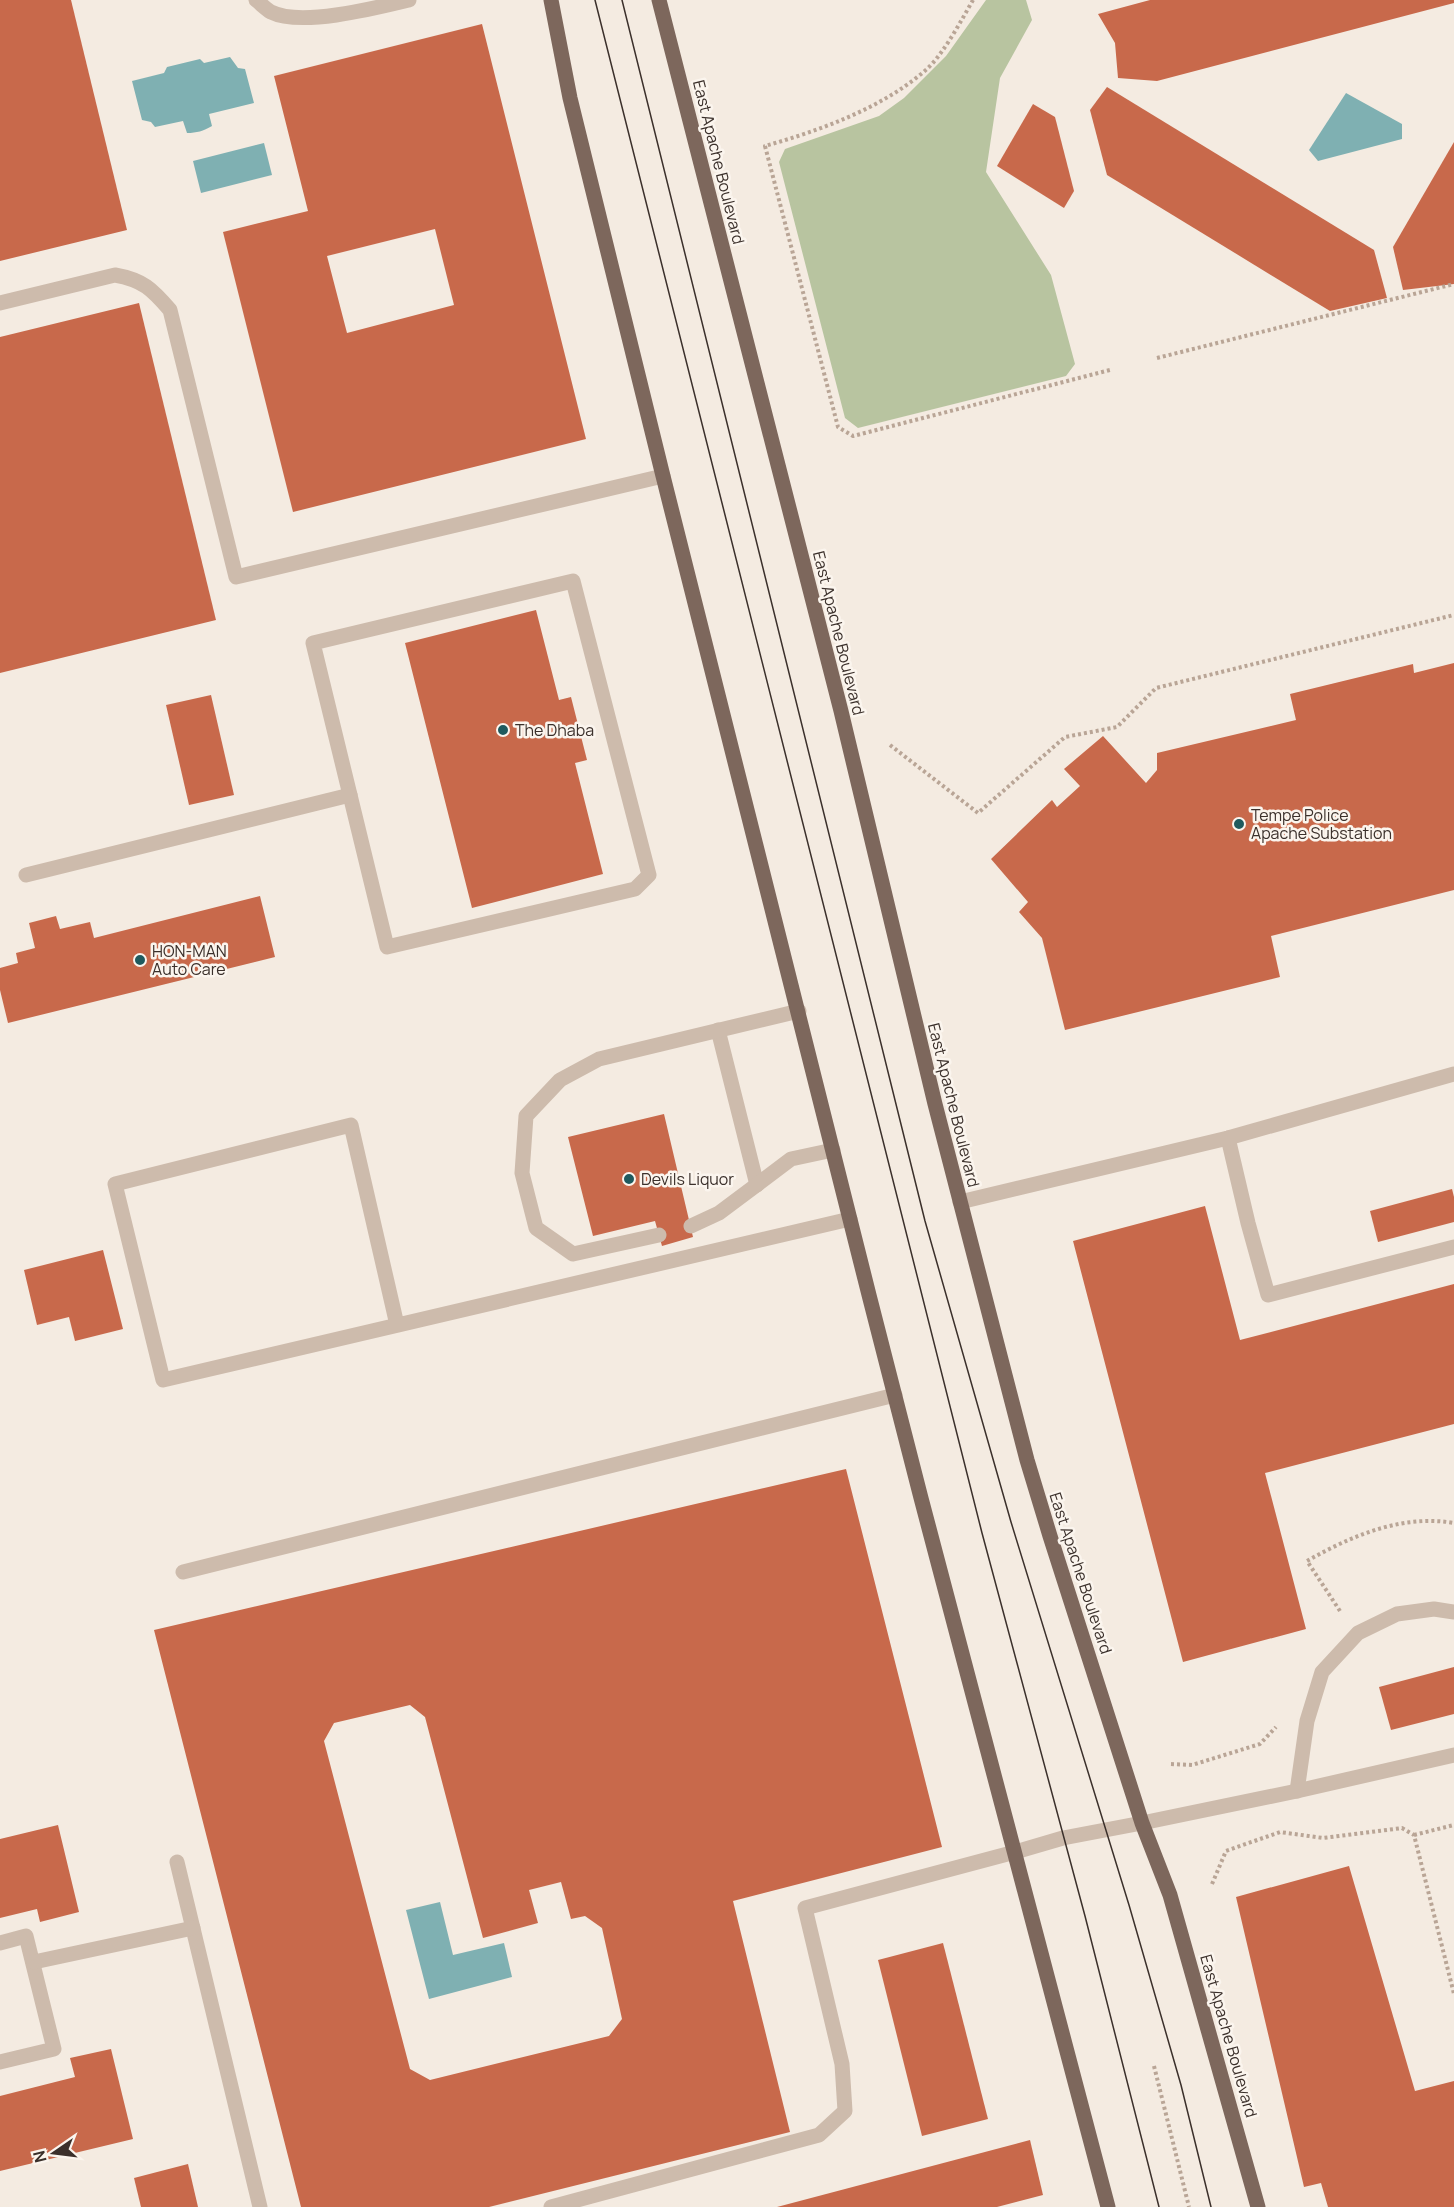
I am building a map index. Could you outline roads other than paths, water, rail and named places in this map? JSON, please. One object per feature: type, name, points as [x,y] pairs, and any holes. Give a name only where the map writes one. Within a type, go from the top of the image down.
[{"type":"main road","points":[[551,0],[570,98],[850,1219],[1108,2207]]},
{"type":"main road","name":"East Apache Boulevard","points":[[659,0],[841,711],[960,1202],[1030,1471],[1142,1823],[1170,1895],[1258,2207]]},
{"type":"street","points":[[256,0],[271,12],[301,18],[374,8],[409,0]]},
{"type":"street","points":[[0,303],[115,275],[133,278],[153,290],[170,310],[236,577],[663,476]]},
{"type":"street","points":[[573,581],[649,875],[635,889],[387,947],[350,795],[313,643],[573,581]]},
{"type":"street","points":[[26,875],[350,795]]},
{"type":"street","points":[[659,1235],[573,1254],[536,1228],[522,1173],[526,1116],[560,1080],[599,1059],[798,1011]]},
{"type":"street","points":[[718,1030],[757,1185]]},
{"type":"street","points":[[960,1202],[1228,1138],[1454,1074]]},
{"type":"street","points":[[397,1325],[351,1125],[115,1184],[163,1380],[850,1219]]},
{"type":"street","points":[[1228,1138],[1268,1295],[1454,1247]]},
{"type":"street","points":[[691,1226],[719,1213],[791,1159],[833,1150]]},
{"type":"street","points":[[183,1572],[895,1395]]},
{"type":"street","points":[[1297,1791],[1307,1721],[1322,1672],[1358,1633],[1397,1614],[1434,1609],[1454,1612]]},
{"type":"street","points":[[551,2207],[819,2135],[845,2111],[842,2064],[805,1908],[1063,1838],[1297,1791],[1454,1755]]},
{"type":"street","points":[[177,1862],[260,2207]]},
{"type":"street","points":[[34,1962],[193,1928]]},
{"type":"street","points":[[0,1943],[26,1936],[54,2049],[0,2062]]},
{"type":"water","points":[[230,57],[238,68],[245,69],[254,103],[209,114],[212,126],[194,133],[187,133],[183,121],[155,127],[151,122],[142,120],[132,81],[164,73],[167,67],[200,59],[204,63]]},
{"type":"water","points":[[1346,93],[1402,124],[1402,139],[1318,161],[1309,150]]},
{"type":"water","points":[[264,143],[272,175],[201,193],[193,161]]},
{"type":"water","points":[[440,1902],[453,1955],[504,1943],[512,1977],[429,1999],[406,1910]]},
{"type":"tram line","points":[[595,0],[982,1533],[1085,1916],[1159,2207]]},
{"type":"tram line","points":[[622,0],[925,1221],[1011,1522],[1129,1905],[1181,2085],[1211,2207]]},
{"type":"place","name":"The Dhaba","points":[[503,730]]},
{"type":"place","name":"Tempe Police Apache Substation","points":[[1239,824]]},
{"type":"place","name":"HON-MAN Auto Care","points":[[140,960]]},
{"type":"place","name":"Devils Liquor","points":[[629,1179]]}]
